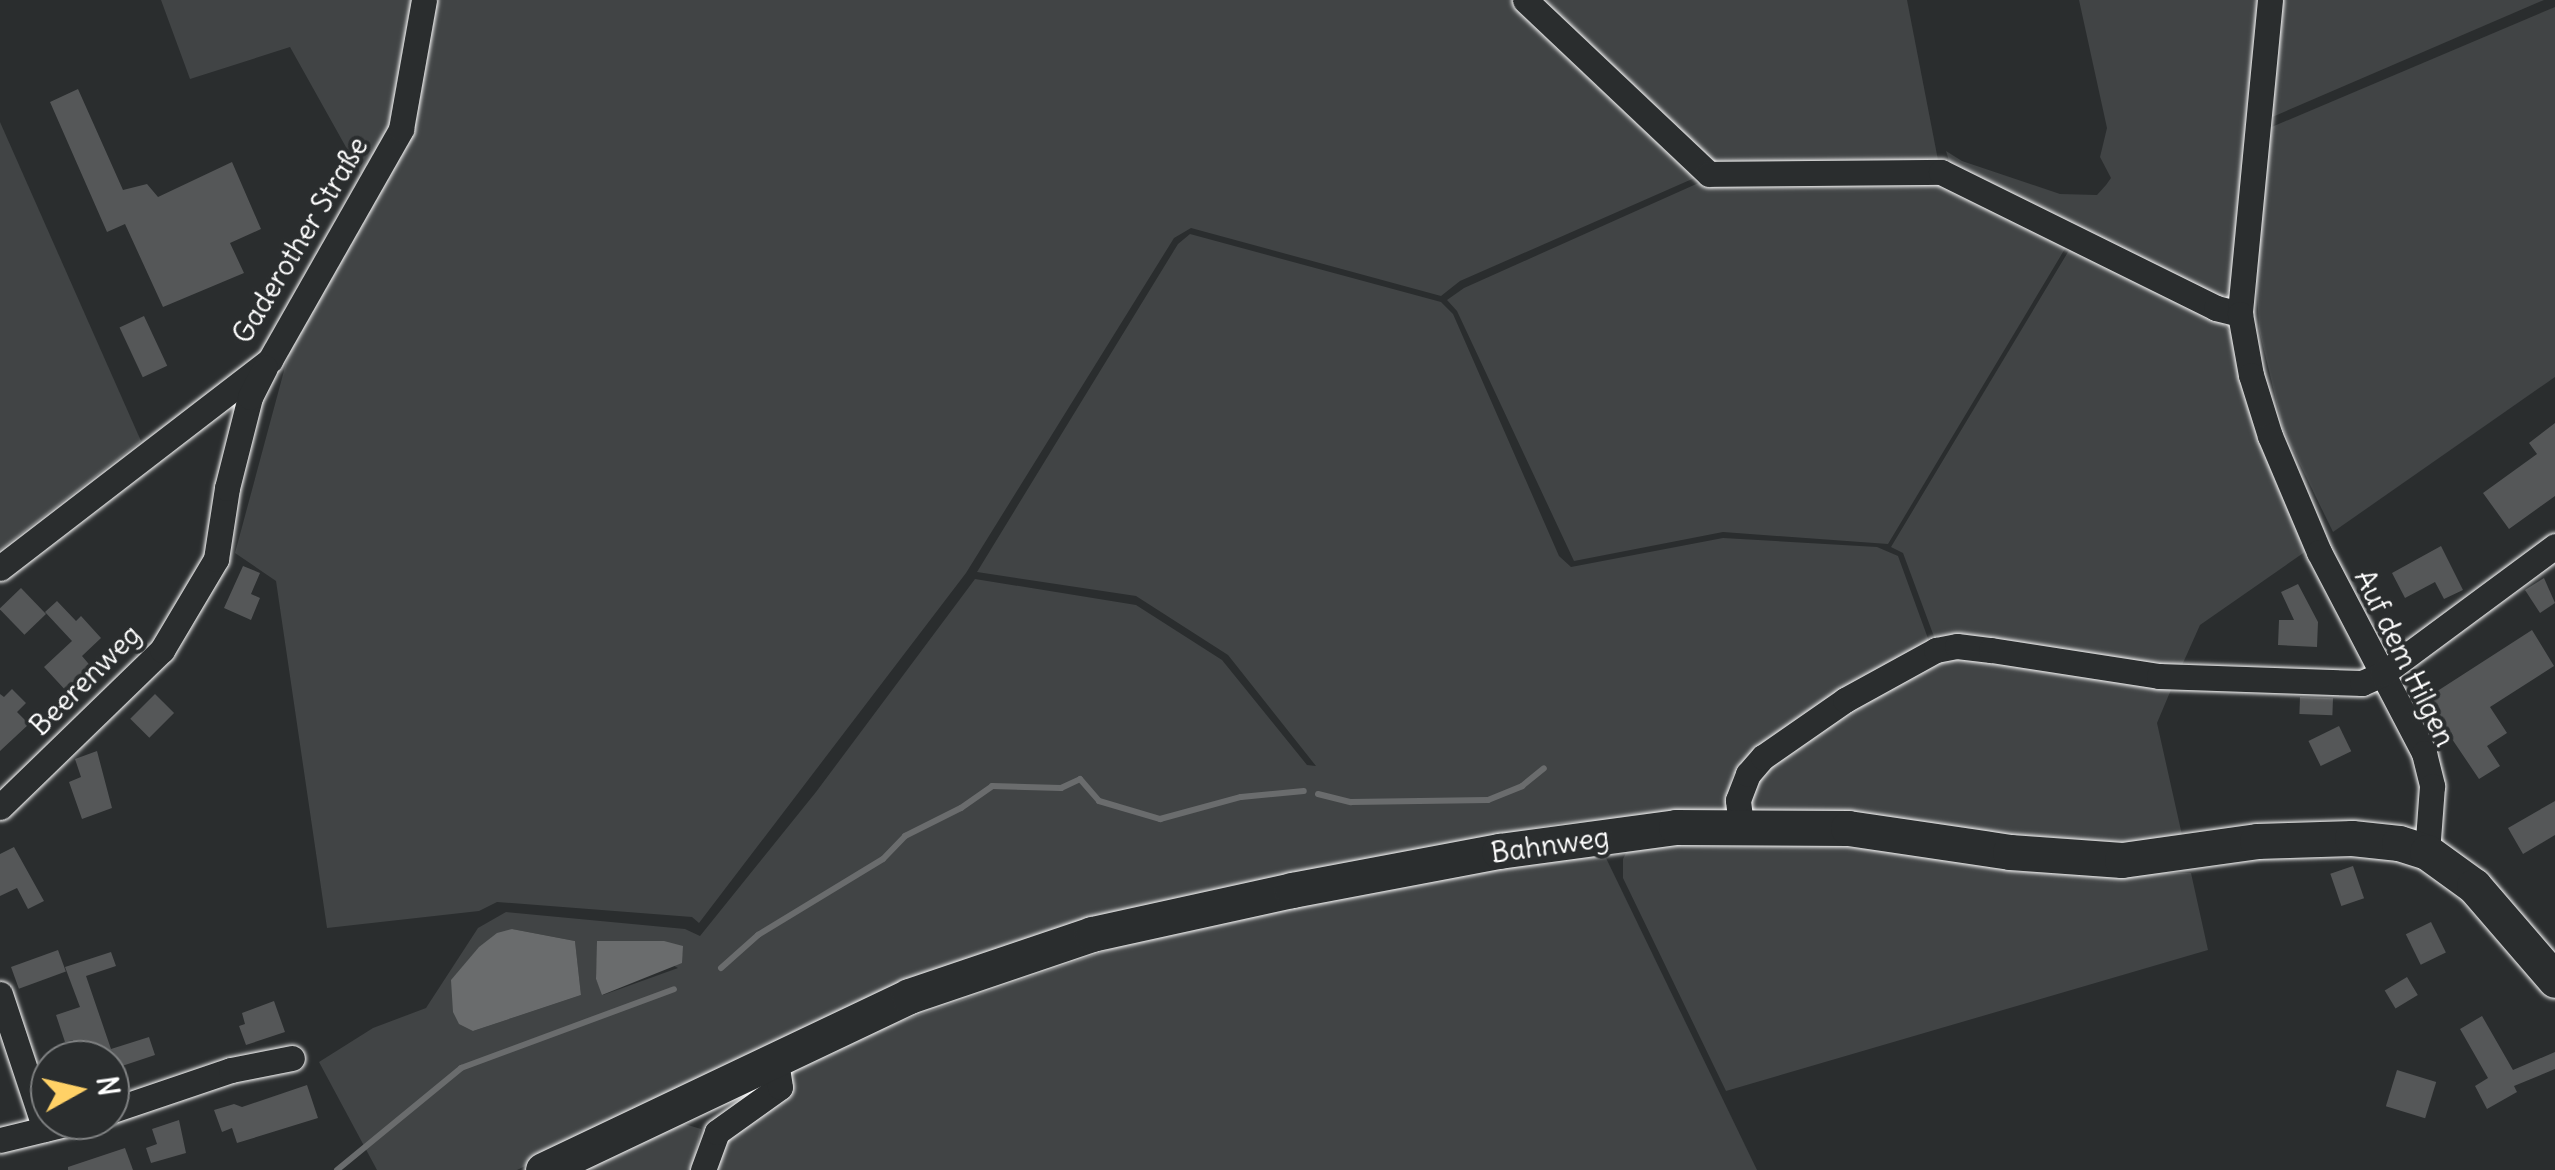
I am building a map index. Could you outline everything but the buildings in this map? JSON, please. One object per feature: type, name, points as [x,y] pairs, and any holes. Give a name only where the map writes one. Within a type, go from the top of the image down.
[{"type":"main road","name":"Bahnweg","points":[[542,1170],[775,1056],[909,996],[1092,934],[1292,890],[1499,851],[1676,826],[1741,825],[1848,828],[2010,852],[2122,860],[2256,840],[2352,838],[2427,852]]},
{"type":"main road","points":[[2427,852],[2474,886],[2555,980]]},
{"type":"street","name":"Gaderother Straße","points":[[0,568],[270,360],[401,129],[424,0]]},
{"type":"street","points":[[1524,0],[1708,174],[1941,172],[2216,308],[2240,314]]},
{"type":"street","name":"Auf dem Hilgen","points":[[2270,0],[2240,314],[2251,374],[2270,436],[2319,552],[2428,770],[2432,786],[2427,852]]},
{"type":"street","name":"Beerenweg","points":[[0,807],[162,650],[216,559],[227,488],[250,397],[270,360]]},
{"type":"street","points":[[1741,825],[1738,800],[1748,774],[1763,757],[1845,700],[1936,650],[1974,648],[2169,677],[2346,685],[2382,674],[2555,546]]},
{"type":"street","points":[[0,994],[30,1085]]},
{"type":"street","points":[[703,1170],[717,1132],[780,1087],[775,1056]]},
{"type":"street","points":[[130,1104],[231,1070],[292,1058]]},
{"type":"street","points":[[0,1140],[30,1133]]},
{"type":"shaded area","points":[[161,0],[416,0],[401,90],[383,141],[361,174],[290,47],[190,79]]},
{"type":"shaded area","points":[[431,0],[1517,0],[1699,176],[1460,281],[1441,296],[1191,228],[1174,238],[966,573],[699,923],[692,917],[497,902],[479,911],[327,928],[276,581],[235,553],[292,341],[382,181]]},
{"type":"shaded area","points":[[1532,0],[1907,0],[1938,160],[1714,165]]},
{"type":"shaded area","points":[[2079,0],[2259,0],[2233,287],[2226,295],[2217,297],[1951,167],[1946,151],[1962,161],[2060,194],[2097,195],[2106,185],[2111,178],[2100,157],[2107,128]]},
{"type":"shaded area","points":[[2279,0],[2544,0],[2270,118]]},
{"type":"shaded area","points":[[2555,7],[2555,377],[2333,532],[2283,429],[2259,329],[2255,251],[2267,129]]},
{"type":"shaded area","points":[[0,122],[141,441],[0,550]]},
{"type":"shaded area","points":[[1925,176],[2066,247],[1888,544],[1723,532],[1574,561],[1457,311],[1447,300],[1464,288],[1703,181]]},
{"type":"shaded area","points":[[1190,234],[1441,302],[1453,314],[1559,556],[1571,567],[1723,538],[1877,547],[1898,556],[1930,644],[1751,756],[1732,776],[1725,813],[1560,823],[1299,874],[702,1079],[517,1170],[377,1170],[319,1062],[373,1028],[426,1008],[478,928],[506,912],[685,929],[700,936],[816,792],[975,579],[1136,605],[1222,660],[1307,765],[1316,766],[1228,655],[1136,596],[977,572],[1178,244]],"holes":[[[512,929],[575,941],[581,995],[473,1031]],[[598,941],[629,941],[678,968],[603,995],[596,979]]]},
{"type":"shaded area","points":[[2074,242],[2221,321],[2233,335],[2312,547],[2200,625],[2179,672],[1936,642],[1903,553],[1891,547]]},
{"type":"shaded area","points":[[1958,654],[2173,685],[2157,723],[2182,835],[2153,845],[1750,815],[1743,800],[1763,766],[1907,668]]},
{"type":"shaded area","points":[[1768,839],[1941,857],[2018,872],[2191,873],[2208,950],[1726,1091],[1623,878],[1623,859],[1630,845]]},
{"type":"shaded area","points":[[1588,852],[1606,858],[1757,1170],[710,1170],[720,1140],[788,1060],[1146,937],[1267,908]]},
{"type":"shaded area","points":[[512,929],[575,941],[581,995],[473,1031],[459,1024],[453,1012],[451,980],[479,947],[497,933]]},
{"type":"shaded area","points":[[597,941],[664,941],[683,946],[682,963],[602,995],[596,979]]},
{"type":"shaded area","points":[[671,1120],[701,1129],[692,1170],[576,1170]]},
{"type":"waterway","points":[[1318,794],[1351,802],[1488,800],[1522,786],[1544,768]]},
{"type":"waterway","points":[[721,968],[758,935],[883,859],[905,836],[961,808],[992,786],[1061,788],[1080,779],[1099,801],[1160,819],[1241,797],[1304,791]]},
{"type":"waterway","points":[[337,1170],[461,1068],[674,989]]}]
